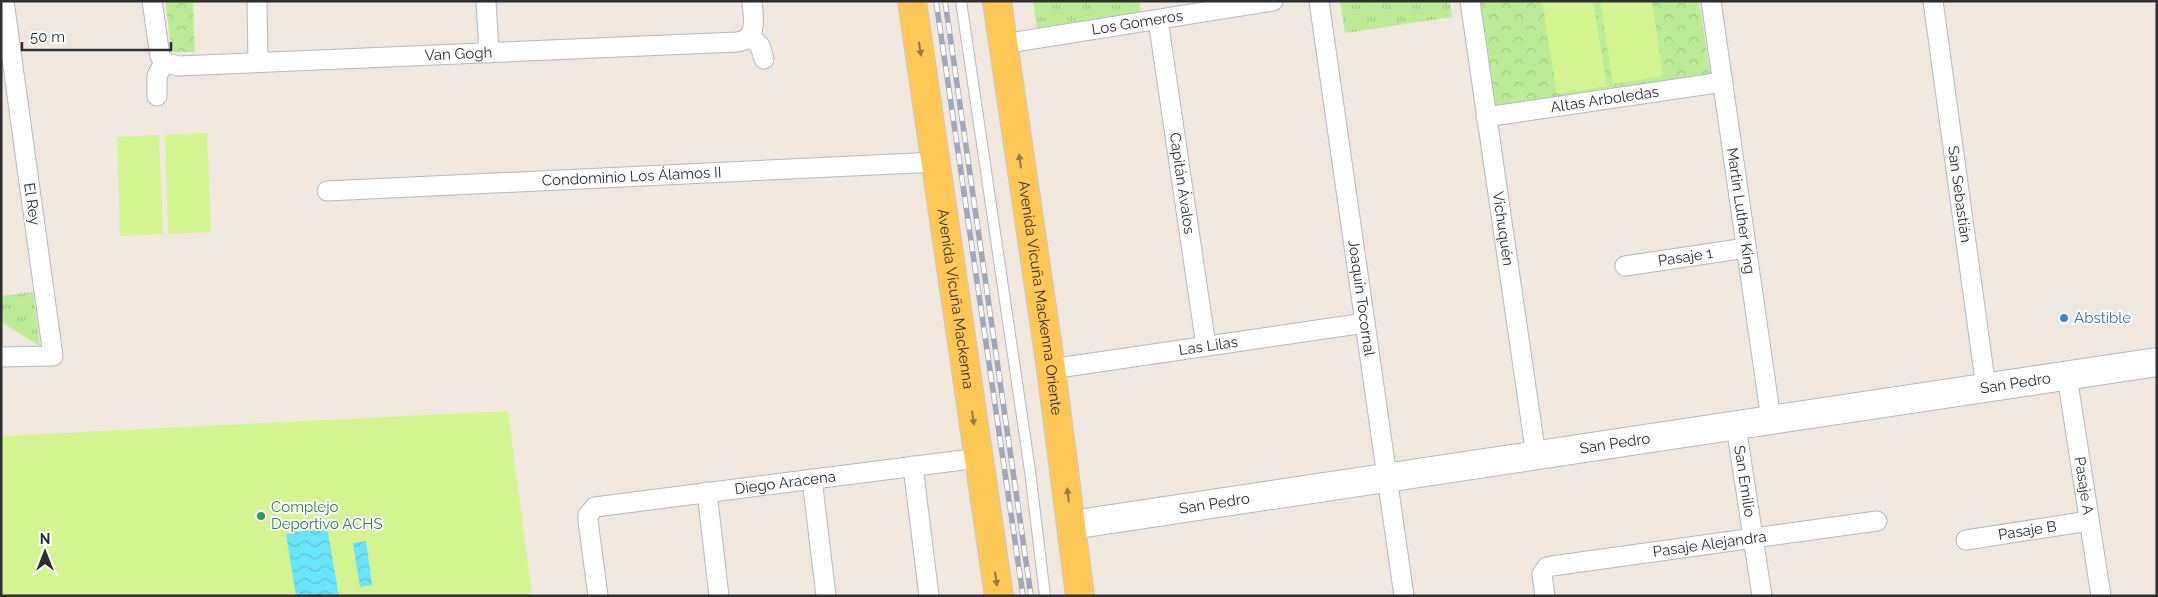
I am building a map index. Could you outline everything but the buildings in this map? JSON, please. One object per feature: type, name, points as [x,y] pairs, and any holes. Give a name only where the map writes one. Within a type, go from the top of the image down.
[{"type":"main road","name":"Avenida Vicuña Mackenna","points":[[912,1],[999,596]]},
{"type":"main road","name":"Avenida Vicuña Mackenna Oriente","points":[[997,1],[1051,369],[1080,596]]},
{"type":"street","name":"El Rey","points":[[1,358],[53,356],[4,1]]},
{"type":"street","points":[[152,1],[157,50],[164,62],[157,76],[157,96]]},
{"type":"street","points":[[256,1],[258,62]]},
{"type":"street","points":[[486,1],[489,53]]},
{"type":"street","points":[[752,1],[754,27],[750,36],[760,46],[764,59]]},
{"type":"street","name":"Los Gomeros","points":[[1003,44],[1166,13],[1274,1]]},
{"type":"street","name":"Joaquín Tocornal","points":[[1319,1],[1404,596]]},
{"type":"street","name":"Vichuquén","points":[[1470,1],[1536,456]]},
{"type":"street","name":"Martin Luther King","points":[[1711,1],[1771,420]]},
{"type":"street","name":"San Sebastián","points":[[1933,1],[1986,388]]},
{"type":"street","name":"Capitán Ávalos","points":[[1166,13],[1206,346]]},
{"type":"street","name":"Van Gogh","points":[[164,62],[178,66],[737,42],[750,36]]},
{"type":"street","name":"Altas Arboledas","points":[[1486,117],[1723,82]]},
{"type":"street","name":"Condominio Los Álamos II","points":[[327,191],[936,162]]},
{"type":"street","name":"Pasaje 1","points":[[1625,266],[1746,248]]},
{"type":"street","name":"Las Lilas","points":[[1051,369],[1365,323]]},
{"type":"street","name":"San Pedro","points":[[1072,525],[2157,362]]},
{"type":"street","name":"Pasaje A","points":[[2067,376],[2101,596]]},
{"type":"street","name":"San Emilio","points":[[1736,426],[1762,596]]},
{"type":"street","name":"Diego Aracena","points":[[598,596],[588,521],[591,510],[600,505],[979,458]]},
{"type":"street","points":[[913,466],[929,596]]},
{"type":"street","points":[[812,479],[826,596]]},
{"type":"street","points":[[707,492],[719,596]]},
{"type":"street","name":"Pasaje B","points":[[1966,540],[2089,521]]},
{"type":"street","name":"Pasaje Alejandra","points":[[1545,596],[1542,574],[1544,570],[1552,566],[1878,522]]},
{"type":"lane","points":[[961,1],[1028,461],[1045,596]]},
{"type":"green space","points":[[165,1],[193,1],[195,52],[172,52]]},
{"type":"green space","points":[[1033,1],[1139,1],[1141,13],[1037,29]]},
{"type":"green space","points":[[1340,1],[1450,1],[1452,17],[1345,33]]},
{"type":"green space","points":[[1479,1],[1699,1],[1711,78],[1495,111]]},
{"type":"green space","points":[[1542,1],[1593,1],[1607,86],[1557,94]]},
{"type":"green space","points":[[1600,1],[1652,1],[1663,76],[1613,84]]},
{"type":"green space","points":[[207,133],[211,232],[168,234],[165,135]]},
{"type":"green space","points":[[159,135],[163,234],[120,236],[117,137]]},
{"type":"green space","points":[[33,292],[40,346],[1,322],[1,296]]},
{"type":"green space","name":"Complejo Deportivo ACHS","points":[[508,411],[532,596],[1,596],[1,436]]},
{"type":"water","points":[[327,527],[339,596],[296,596],[286,534]]},
{"type":"water","points":[[366,541],[372,585],[360,587],[353,543]]},
{"type":"railway","points":[[936,1],[1023,596]]},
{"type":"railway","points":[[945,1],[1031,596]]},
{"type":"place","name":"Abstible","points":[[2064,318]]},
{"type":"place","name":"Complejo Deportivo ACHS","points":[[261,516]]}]
